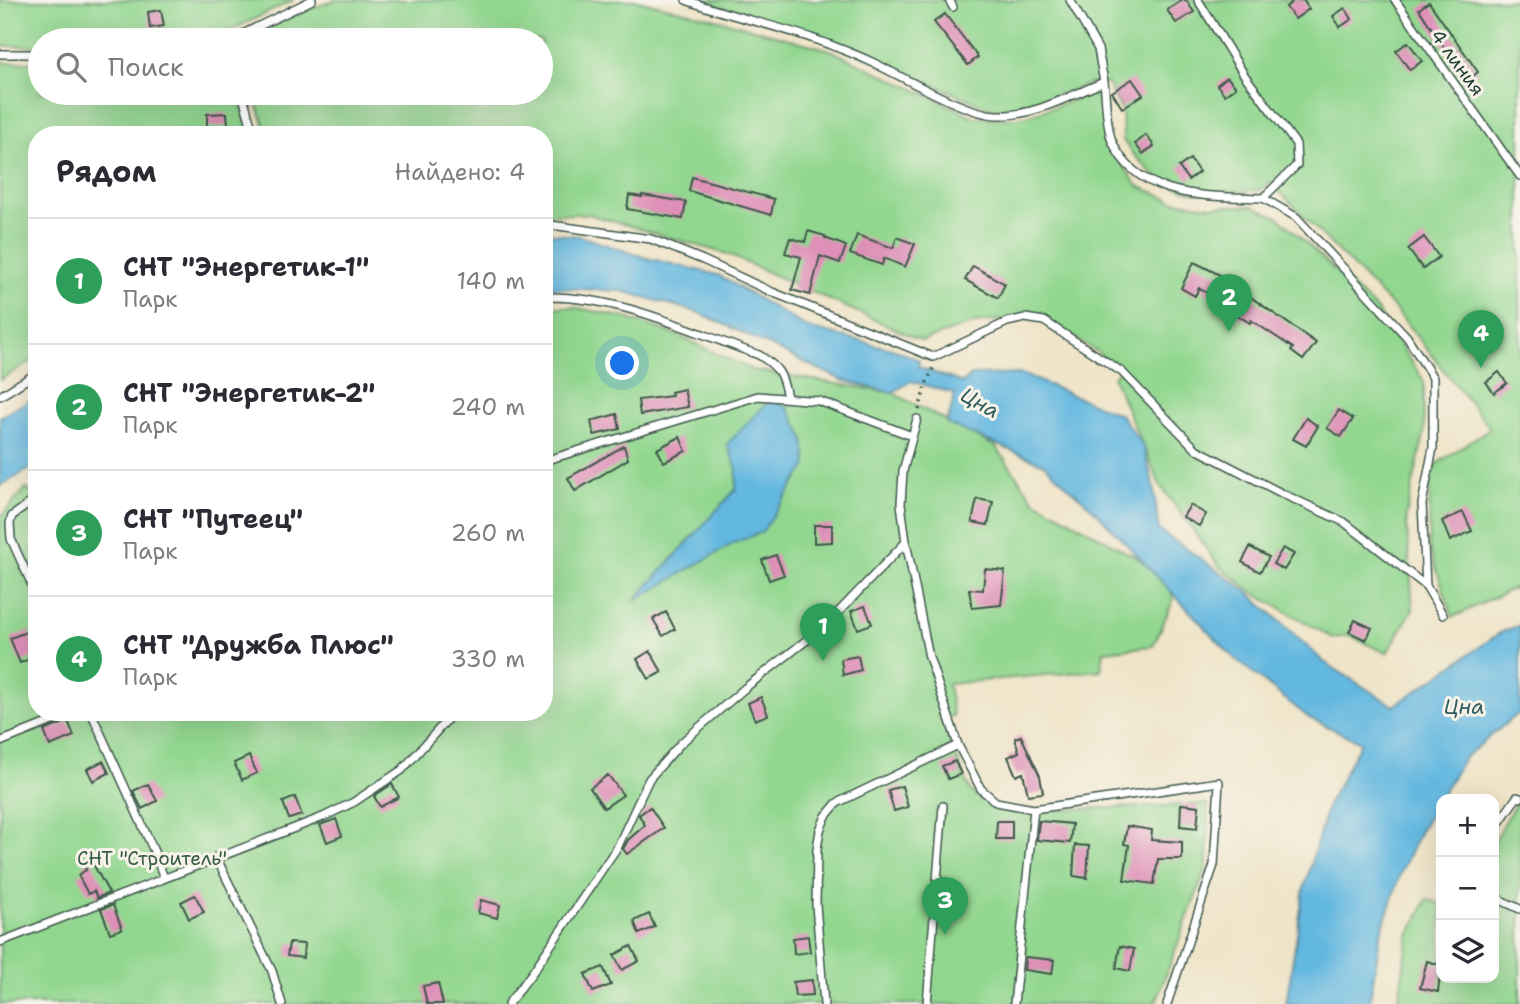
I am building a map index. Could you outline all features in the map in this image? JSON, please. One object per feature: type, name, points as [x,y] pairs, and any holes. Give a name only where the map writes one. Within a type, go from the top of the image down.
[{"type":"lane","points":[[255,28],[312,0]]},
{"type":"lane","points":[[686,0],[717,12],[814,39],[873,62],[981,113],[995,116],[1017,114],[1104,82]]},
{"type":"lane","points":[[1070,0],[1098,50],[1112,140],[1138,175],[1152,183],[1197,196],[1263,198],[1296,217],[1407,337],[1433,378],[1433,448],[1422,504],[1426,586]]},
{"type":"lane","points":[[1198,0],[1245,76],[1296,144],[1297,165],[1263,198]]},
{"type":"lane","name":"4 линия","points":[[1395,0],[1520,176]]},
{"type":"lane","points":[[0,54],[28,54]]},
{"type":"lane","points":[[245,105],[251,126]]},
{"type":"lane","points":[[553,225],[650,239],[933,357],[1007,322],[1025,318],[1044,321],[1122,372],[1196,449],[1344,522],[1426,586],[1443,615]]},
{"type":"lane","points":[[553,297],[574,296],[648,315],[759,355],[773,363],[783,375],[787,397]]},
{"type":"lane","points":[[0,396],[28,379]]},
{"type":"lane","points":[[553,458],[758,396],[787,397],[830,405],[912,436]]},
{"type":"lane","points":[[917,419],[903,471],[901,504],[906,542],[929,657],[958,745],[985,794],[1005,805],[1034,809],[1219,782],[1214,865],[1167,1004]]},
{"type":"lane","points":[[28,504],[12,516],[10,529],[11,539],[28,576]]},
{"type":"lane","points":[[508,1004],[618,846],[649,779],[690,735],[825,626],[906,542]]},
{"type":"lane","points":[[0,742],[52,721]]},
{"type":"lane","points":[[94,721],[164,878]]},
{"type":"lane","points":[[0,942],[323,817],[354,802],[402,770],[446,721]]},
{"type":"lane","points":[[824,1004],[816,891],[817,849],[820,830],[826,816],[837,803],[958,745]]},
{"type":"lane","points":[[1499,823],[1517,797],[1520,798]]},
{"type":"lane","points":[[927,1004],[943,806]]},
{"type":"lane","points":[[1014,1004],[1034,809]]},
{"type":"lane","points":[[216,857],[272,971],[282,1004]]},
{"type":"lane","points":[[1499,899],[1520,909]]},
{"type":"path","points":[[917,419],[925,387],[933,370]]},
{"type":"green space","points":[[0,0],[294,0],[235,28],[28,28],[28,46],[0,46]]},
{"type":"green space","points":[[335,0],[637,0],[830,50],[974,117],[1008,119],[1027,116],[1092,94],[1103,102],[1107,144],[1138,186],[1173,201],[1210,206],[1253,206],[1280,218],[1377,310],[1424,381],[1424,434],[1406,516],[1413,609],[1387,653],[1349,636],[1333,638],[1254,593],[1219,566],[1160,485],[1113,377],[1120,370],[1040,315],[975,323],[922,341],[727,254],[588,214],[553,214],[553,126],[265,126],[257,105],[553,105],[553,28],[269,28],[281,20]]},
{"type":"green space","points":[[696,0],[1520,0],[1520,585],[1453,617],[1429,548],[1430,477],[1438,463],[1490,428],[1394,308],[1270,182],[1261,190],[1197,193],[1161,182],[1123,140],[1122,111],[1107,83],[1096,82],[1021,107],[992,109],[800,29]]},
{"type":"green space","points":[[0,55],[4,63],[28,62],[28,105],[241,105],[247,126],[28,126],[28,363],[0,380]]},
{"type":"green space","name":"СНТ \"Строитель\"","points":[[553,307],[573,307],[622,317],[672,333],[752,370],[893,393],[996,447],[1034,500],[1169,576],[1173,601],[1153,646],[1104,651],[1101,670],[948,684],[953,716],[941,720],[970,790],[981,801],[1003,812],[1208,804],[1207,866],[1155,1004],[0,1004],[0,518],[26,488],[28,721],[553,721]]},
{"type":"green space","points":[[1515,804],[1520,805],[1520,1004],[1398,1004],[1409,935],[1427,899],[1436,902],[1436,983],[1499,983],[1499,833]]},
{"type":"water","name":"Цна","points":[[553,234],[579,236],[647,258],[718,275],[808,328],[896,350],[919,360],[918,367],[963,383],[971,375],[1022,374],[1121,415],[1143,446],[1153,483],[1159,530],[1247,591],[1324,662],[1394,706],[1500,633],[1520,625],[1520,712],[1464,758],[1442,794],[1436,794],[1436,804],[1400,874],[1381,933],[1369,1004],[1286,1004],[1304,888],[1328,804],[1361,742],[1309,718],[1232,656],[1097,513],[1044,464],[947,424],[955,394],[911,381],[892,393],[842,380],[700,313],[622,291],[553,287]]},
{"type":"water","points":[[770,400],[787,407],[804,438],[807,465],[762,532],[734,543],[633,602],[736,489],[737,469],[727,444]]},
{"type":"water","points":[[28,401],[28,470],[0,486],[0,417]]},
{"type":"building","points":[[1186,0],[1194,12],[1176,23],[1167,10]]},
{"type":"building","points":[[1294,0],[1303,0],[1309,9],[1295,19],[1286,7]]},
{"type":"building","points":[[1429,2],[1478,72],[1466,81],[1419,9]]},
{"type":"building","points":[[1345,8],[1352,19],[1340,27],[1333,16]]},
{"type":"building","points":[[161,10],[164,26],[150,28],[148,12]]},
{"type":"building","points":[[945,14],[978,57],[968,65],[934,22]]},
{"type":"building","points":[[1408,42],[1422,61],[1410,70],[1396,51]]},
{"type":"building","points":[[1227,77],[1236,87],[1225,95],[1217,85]]},
{"type":"building","points":[[1132,79],[1143,95],[1122,108],[1112,92]]},
{"type":"building","points":[[227,113],[228,126],[207,126],[207,114]]},
{"type":"building","points":[[1146,135],[1154,146],[1143,154],[1135,144]]},
{"type":"building","points":[[1190,159],[1199,172],[1188,180],[1179,167]]},
{"type":"building","points":[[692,177],[774,199],[771,215],[689,191]]},
{"type":"building","points":[[629,195],[686,202],[683,219],[627,209]]},
{"type":"building","points":[[808,231],[846,246],[840,263],[820,256],[810,295],[792,290],[801,257],[785,253],[790,238],[805,242]]},
{"type":"building","points":[[857,235],[893,248],[897,237],[915,244],[905,267],[884,258],[882,265],[850,254]]},
{"type":"building","points":[[1424,237],[1439,257],[1423,269],[1408,249]]},
{"type":"building","points":[[1194,262],[1244,287],[1242,291],[1316,343],[1303,360],[1291,351],[1293,348],[1251,320],[1250,323],[1237,315],[1238,313],[1199,288],[1195,296],[1181,288]]},
{"type":"building","points":[[973,266],[1005,284],[998,298],[965,280]]},
{"type":"building","points":[[1499,372],[1507,383],[1494,393],[1486,382]]},
{"type":"building","points":[[684,389],[688,407],[640,415],[638,400],[672,396],[671,392]]},
{"type":"building","points":[[1339,410],[1353,419],[1341,437],[1327,428]]},
{"type":"building","points":[[617,414],[620,429],[594,435],[591,421]]},
{"type":"building","points":[[1306,418],[1318,426],[1306,446],[1293,439]]},
{"type":"building","points":[[680,437],[686,451],[664,462],[657,449]]},
{"type":"building","points":[[624,446],[628,459],[575,491],[568,478]]},
{"type":"building","points":[[977,499],[993,502],[988,525],[972,522]]},
{"type":"building","points":[[1190,505],[1206,514],[1199,526],[1183,517]]},
{"type":"building","points":[[1463,512],[1472,531],[1450,541],[1442,521]]},
{"type":"building","points":[[814,525],[832,525],[832,542],[814,543]]},
{"type":"building","points":[[1250,547],[1269,557],[1260,572],[1242,562]]},
{"type":"building","points":[[1283,548],[1294,554],[1284,570],[1273,564]]},
{"type":"building","points":[[776,555],[784,575],[769,580],[762,560]]},
{"type":"building","points":[[985,569],[1005,571],[1001,605],[972,608],[969,589],[983,590]]},
{"type":"building","points":[[865,606],[872,624],[858,629],[851,611]]},
{"type":"building","points":[[666,612],[675,629],[663,636],[653,619]]},
{"type":"building","points":[[1355,620],[1372,628],[1366,640],[1349,632]]},
{"type":"building","points":[[28,631],[28,660],[20,663],[10,638]]},
{"type":"building","points":[[650,651],[662,672],[649,679],[637,659]]},
{"type":"building","points":[[858,656],[861,670],[843,675],[841,659]]},
{"type":"building","points":[[761,697],[768,715],[755,720],[748,703]]},
{"type":"building","points":[[68,721],[74,736],[50,746],[44,731]]},
{"type":"building","points":[[1021,736],[1040,776],[1043,793],[1028,795],[1023,773],[1016,776],[1008,757],[1019,752],[1015,738]]},
{"type":"building","points":[[249,756],[257,773],[242,780],[234,763]]},
{"type":"building","points":[[103,761],[109,773],[93,781],[87,769]]},
{"type":"building","points":[[955,761],[961,774],[948,779],[942,766]]},
{"type":"building","points":[[608,775],[623,795],[604,808],[590,788]]},
{"type":"building","points":[[148,784],[157,801],[142,809],[133,791]]},
{"type":"building","points":[[392,784],[399,797],[380,807],[374,796]]},
{"type":"building","points":[[902,786],[908,807],[894,811],[888,790]]},
{"type":"building","points":[[295,797],[302,815],[289,819],[283,802]]},
{"type":"building","points":[[1181,804],[1199,806],[1197,828],[1180,826]]},
{"type":"building","points":[[650,807],[664,828],[627,854],[623,849],[628,840],[645,825],[639,815]]},
{"type":"building","points":[[336,819],[342,836],[327,842],[320,825]]},
{"type":"building","points":[[997,821],[1012,821],[1012,839],[996,839]]},
{"type":"building","points":[[1039,821],[1072,824],[1070,843],[1037,840]]},
{"type":"building","points":[[1127,826],[1152,830],[1151,840],[1182,842],[1182,859],[1158,859],[1154,884],[1124,880],[1129,845],[1124,844]]},
{"type":"building","points":[[1075,845],[1089,846],[1087,878],[1073,876]]},
{"type":"building","points":[[91,860],[109,893],[97,898],[94,891],[88,894],[78,875],[86,870],[84,864]]},
{"type":"building","points":[[195,895],[204,912],[189,919],[181,902]]},
{"type":"building","points":[[481,900],[500,905],[497,918],[478,913]]},
{"type":"building","points":[[113,905],[122,929],[110,933],[101,909]]},
{"type":"building","points":[[649,914],[655,927],[639,934],[634,921]]},
{"type":"building","points":[[808,936],[810,952],[794,954],[793,938]]},
{"type":"building","points":[[289,943],[304,944],[303,958],[287,956]]},
{"type":"building","points":[[631,946],[639,961],[622,970],[614,955]]},
{"type":"building","points":[[1120,946],[1134,949],[1130,971],[1116,968]]},
{"type":"building","points":[[1025,957],[1054,960],[1052,974],[1024,970]]},
{"type":"building","points":[[1427,961],[1436,964],[1438,992],[1420,988]]},
{"type":"building","points":[[603,967],[611,985],[593,992],[585,974]]},
{"type":"building","points":[[812,980],[813,995],[795,996],[793,982]]},
{"type":"building","points":[[438,983],[443,1004],[427,1004],[423,986]]},
{"type":"place","name":"СНТ \"Энергетик-2\"","points":[[1229,332]]},
{"type":"place","name":"СНТ \"Дружба Плюс\"","points":[[1481,368]]},
{"type":"place","name":"СНТ \"Энергетик-1\"","points":[[823,661]]},
{"type":"place","name":"СНТ \"Путеец\"","points":[[945,935]]}]
